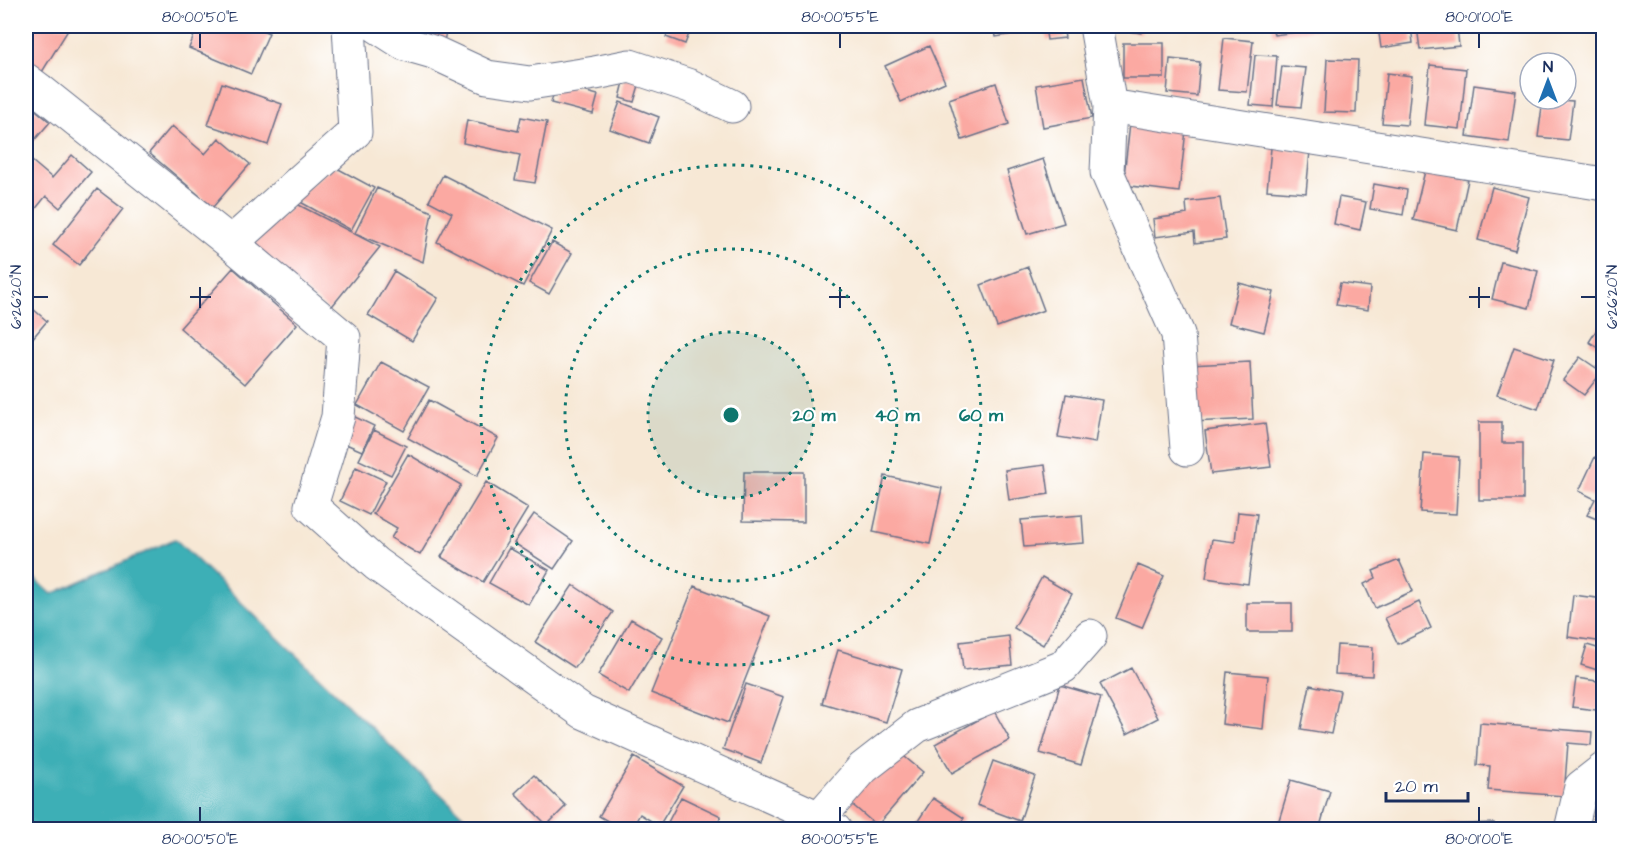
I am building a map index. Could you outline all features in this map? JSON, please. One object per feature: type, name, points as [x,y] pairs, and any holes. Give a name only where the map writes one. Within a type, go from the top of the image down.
[{"type":"street","points":[[231,243],[355,132],[349,26]]},
{"type":"street","points":[[377,26],[405,44],[433,52],[487,77],[530,83],[595,74],[630,66],[690,86],[732,106]]},
{"type":"street","points":[[1096,26],[1110,106],[1107,171],[1178,334],[1187,449]]},
{"type":"street","points":[[26,80],[231,243],[344,338],[338,417],[311,506],[376,564],[583,712],[827,824],[863,768],[917,726],[1063,667],[1090,636]]},
{"type":"street","points":[[1110,106],[1604,184]]},
{"type":"street","points":[[1572,830],[1581,787],[1604,769]]},
{"type":"water","points":[[175,539],[477,829],[26,829],[26,571],[52,594]]},
{"type":"building","points":[[26,26],[70,27],[42,72],[26,62]]},
{"type":"building","points":[[198,26],[252,26],[269,33],[251,74],[189,48]]},
{"type":"building","points":[[411,26],[447,26],[444,42],[409,36]]},
{"type":"building","points":[[670,26],[692,26],[685,44],[666,37]]},
{"type":"building","points":[[993,26],[1041,26],[1042,29],[996,37]]},
{"type":"building","points":[[1045,26],[1063,26],[1065,38],[1047,40]]},
{"type":"building","points":[[1114,26],[1142,26],[1141,33],[1113,29]]},
{"type":"building","points":[[1272,26],[1333,26],[1333,27],[1274,35]]},
{"type":"building","points":[[1378,26],[1411,26],[1413,43],[1381,48]]},
{"type":"building","points":[[1417,26],[1457,26],[1459,46],[1420,50]]},
{"type":"building","points":[[1224,38],[1253,41],[1247,92],[1218,90]]},
{"type":"building","points":[[1123,43],[1164,43],[1164,78],[1123,78]]},
{"type":"building","points":[[929,46],[945,82],[901,102],[885,66]]},
{"type":"building","points":[[1255,55],[1277,56],[1273,107],[1250,105]]},
{"type":"building","points":[[1170,59],[1200,62],[1197,96],[1167,93]]},
{"type":"building","points":[[1327,59],[1358,60],[1356,113],[1324,112]]},
{"type":"building","points":[[1430,65],[1466,69],[1460,129],[1424,125]]},
{"type":"building","points":[[1282,66],[1306,68],[1301,107],[1277,105]]},
{"type":"building","points":[[1387,73],[1412,76],[1407,125],[1382,123]]},
{"type":"building","points":[[1084,77],[1092,118],[1043,127],[1036,85]]},
{"type":"building","points":[[625,78],[640,82],[634,102],[620,98]]},
{"type":"building","points":[[222,83],[282,104],[268,145],[208,125]]},
{"type":"building","points":[[996,83],[1009,124],[962,140],[949,99]]},
{"type":"building","points":[[556,84],[598,95],[593,114],[551,103]]},
{"type":"building","points":[[1474,85],[1516,91],[1509,142],[1467,136]]},
{"type":"building","points":[[26,102],[50,122],[26,150]]},
{"type":"building","points":[[620,102],[659,117],[649,143],[610,129]]},
{"type":"building","points":[[1541,111],[1572,111],[1568,140],[1538,137]]},
{"type":"building","points":[[521,117],[547,122],[535,183],[515,180],[520,155],[463,143],[467,120],[518,131]]},
{"type":"building","points":[[1130,123],[1186,130],[1179,192],[1123,185]]},
{"type":"building","points":[[172,126],[205,154],[219,138],[250,164],[213,207],[149,153]]},
{"type":"building","points":[[1271,148],[1310,151],[1306,193],[1267,190]]},
{"type":"building","points":[[72,155],[91,172],[60,208],[46,196],[29,217],[32,220],[26,228],[26,156],[52,178]]},
{"type":"building","points":[[1043,159],[1064,223],[1027,234],[1007,171]]},
{"type":"building","points":[[333,166],[374,188],[351,230],[295,199]]},
{"type":"building","points":[[1425,171],[1468,180],[1457,230],[1413,220]]},
{"type":"building","points":[[443,175],[552,230],[523,286],[437,242],[452,213],[429,201]]},
{"type":"building","points":[[1374,184],[1407,190],[1403,215],[1370,209]]},
{"type":"building","points":[[1492,187],[1529,197],[1515,250],[1478,240]]},
{"type":"building","points":[[377,188],[432,212],[423,262],[355,233]]},
{"type":"building","points":[[97,189],[123,209],[79,265],[53,245]]},
{"type":"building","points":[[1339,197],[1366,202],[1360,230],[1334,224]]},
{"type":"building","points":[[1220,198],[1226,239],[1195,243],[1194,232],[1155,237],[1153,219],[1187,214],[1186,202]]},
{"type":"building","points":[[295,203],[380,247],[329,310],[251,247]]},
{"type":"building","points":[[552,242],[572,253],[549,294],[529,283]]},
{"type":"building","points":[[1501,262],[1538,271],[1529,308],[1492,299]]},
{"type":"building","points":[[1028,267],[1044,310],[997,327],[981,285]]},
{"type":"building","points":[[233,268],[297,324],[245,384],[180,328]]},
{"type":"building","points":[[394,271],[438,298],[412,341],[368,315]]},
{"type":"building","points":[[1239,283],[1274,292],[1264,332],[1229,323]]},
{"type":"building","points":[[1340,283],[1370,287],[1368,310],[1336,305]]},
{"type":"building","points":[[26,303],[47,321],[26,346]]},
{"type":"building","points":[[1604,318],[1604,351],[1589,342]]},
{"type":"building","points":[[1514,347],[1554,360],[1538,409],[1497,395]]},
{"type":"building","points":[[1580,357],[1602,372],[1584,395],[1563,380]]},
{"type":"building","points":[[381,362],[429,387],[404,431],[357,405]]},
{"type":"building","points":[[1250,362],[1253,419],[1192,422],[1189,365]]},
{"type":"building","points":[[1066,394],[1102,400],[1095,443],[1058,437]]},
{"type":"building","points":[[429,400],[498,438],[477,476],[408,438]]},
{"type":"building","points":[[351,415],[374,426],[362,451],[339,441]]},
{"type":"building","points":[[1479,422],[1502,422],[1502,443],[1523,443],[1523,500],[1479,500]]},
{"type":"building","points":[[1265,423],[1271,467],[1211,474],[1205,431]]},
{"type":"building","points":[[374,430],[406,446],[391,475],[359,460]]},
{"type":"building","points":[[408,454],[461,485],[420,555],[391,538],[397,528],[373,514]]},
{"type":"building","points":[[1424,454],[1459,457],[1456,514],[1420,512]]},
{"type":"building","points":[[1595,457],[1604,461],[1604,522],[1587,515],[1595,499],[1579,491]]},
{"type":"building","points":[[1045,465],[1049,494],[1009,500],[1005,470]]},
{"type":"building","points":[[356,467],[386,481],[369,515],[340,501]]},
{"type":"building","points":[[744,472],[804,472],[804,522],[743,521]]},
{"type":"building","points":[[885,476],[942,488],[930,544],[873,532]]},
{"type":"building","points":[[486,482],[528,508],[483,582],[441,557]]},
{"type":"building","points":[[1238,512],[1257,514],[1248,584],[1206,578],[1212,539],[1235,542]]},
{"type":"building","points":[[534,514],[573,541],[554,569],[514,543]]},
{"type":"building","points":[[1082,515],[1084,543],[1024,547],[1021,520]]},
{"type":"building","points":[[509,548],[549,570],[529,605],[489,583]]},
{"type":"building","points":[[1399,560],[1413,591],[1375,608],[1364,584],[1376,578],[1373,571]]},
{"type":"building","points":[[1138,565],[1164,576],[1142,628],[1116,618]]},
{"type":"building","points":[[1042,577],[1072,594],[1043,645],[1014,628]]},
{"type":"building","points":[[573,585],[613,612],[575,668],[535,642]]},
{"type":"building","points":[[694,586],[770,616],[728,723],[651,693]]},
{"type":"building","points":[[1573,595],[1604,599],[1604,642],[1568,637]]},
{"type":"building","points":[[1419,602],[1431,628],[1398,644],[1385,618]]},
{"type":"building","points":[[1247,603],[1292,603],[1292,632],[1247,632]]},
{"type":"building","points":[[631,619],[662,637],[629,693],[598,675]]},
{"type":"building","points":[[1009,636],[1012,665],[963,670],[960,642]]},
{"type":"building","points":[[1337,645],[1373,647],[1372,676],[1335,674]]},
{"type":"building","points":[[1587,645],[1604,650],[1604,672],[1581,665]]},
{"type":"building","points":[[838,650],[902,669],[886,722],[822,703]]},
{"type":"building","points":[[1131,668],[1158,718],[1127,734],[1100,684]]},
{"type":"building","points":[[1227,672],[1268,676],[1263,729],[1222,724]]},
{"type":"building","points":[[1576,678],[1604,682],[1604,711],[1572,707]]},
{"type":"building","points":[[746,684],[784,697],[761,763],[723,749]]},
{"type":"building","points":[[1060,685],[1101,697],[1081,765],[1040,753]]},
{"type":"building","points":[[1310,685],[1340,691],[1331,734],[1301,729]]},
{"type":"building","points":[[994,711],[1010,740],[952,773],[935,744]]},
{"type":"building","points":[[1480,723],[1592,732],[1591,745],[1568,743],[1564,796],[1488,790],[1490,766],[1477,765]]},
{"type":"building","points":[[894,748],[923,772],[877,826],[848,801]]},
{"type":"building","points":[[634,757],[683,786],[659,826],[640,814],[631,830],[623,830],[599,816]]},
{"type":"building","points":[[993,761],[1035,776],[1020,821],[977,805]]},
{"type":"building","points":[[534,775],[566,806],[547,825],[515,793]]},
{"type":"building","points":[[1291,780],[1330,791],[1319,830],[1276,830]]},
{"type":"building","points":[[681,797],[721,816],[714,830],[664,830]]},
{"type":"building","points":[[933,798],[964,818],[956,830],[912,830]]},
{"type":"building","points":[[1494,823],[1494,830],[1438,830],[1438,825]]}]
